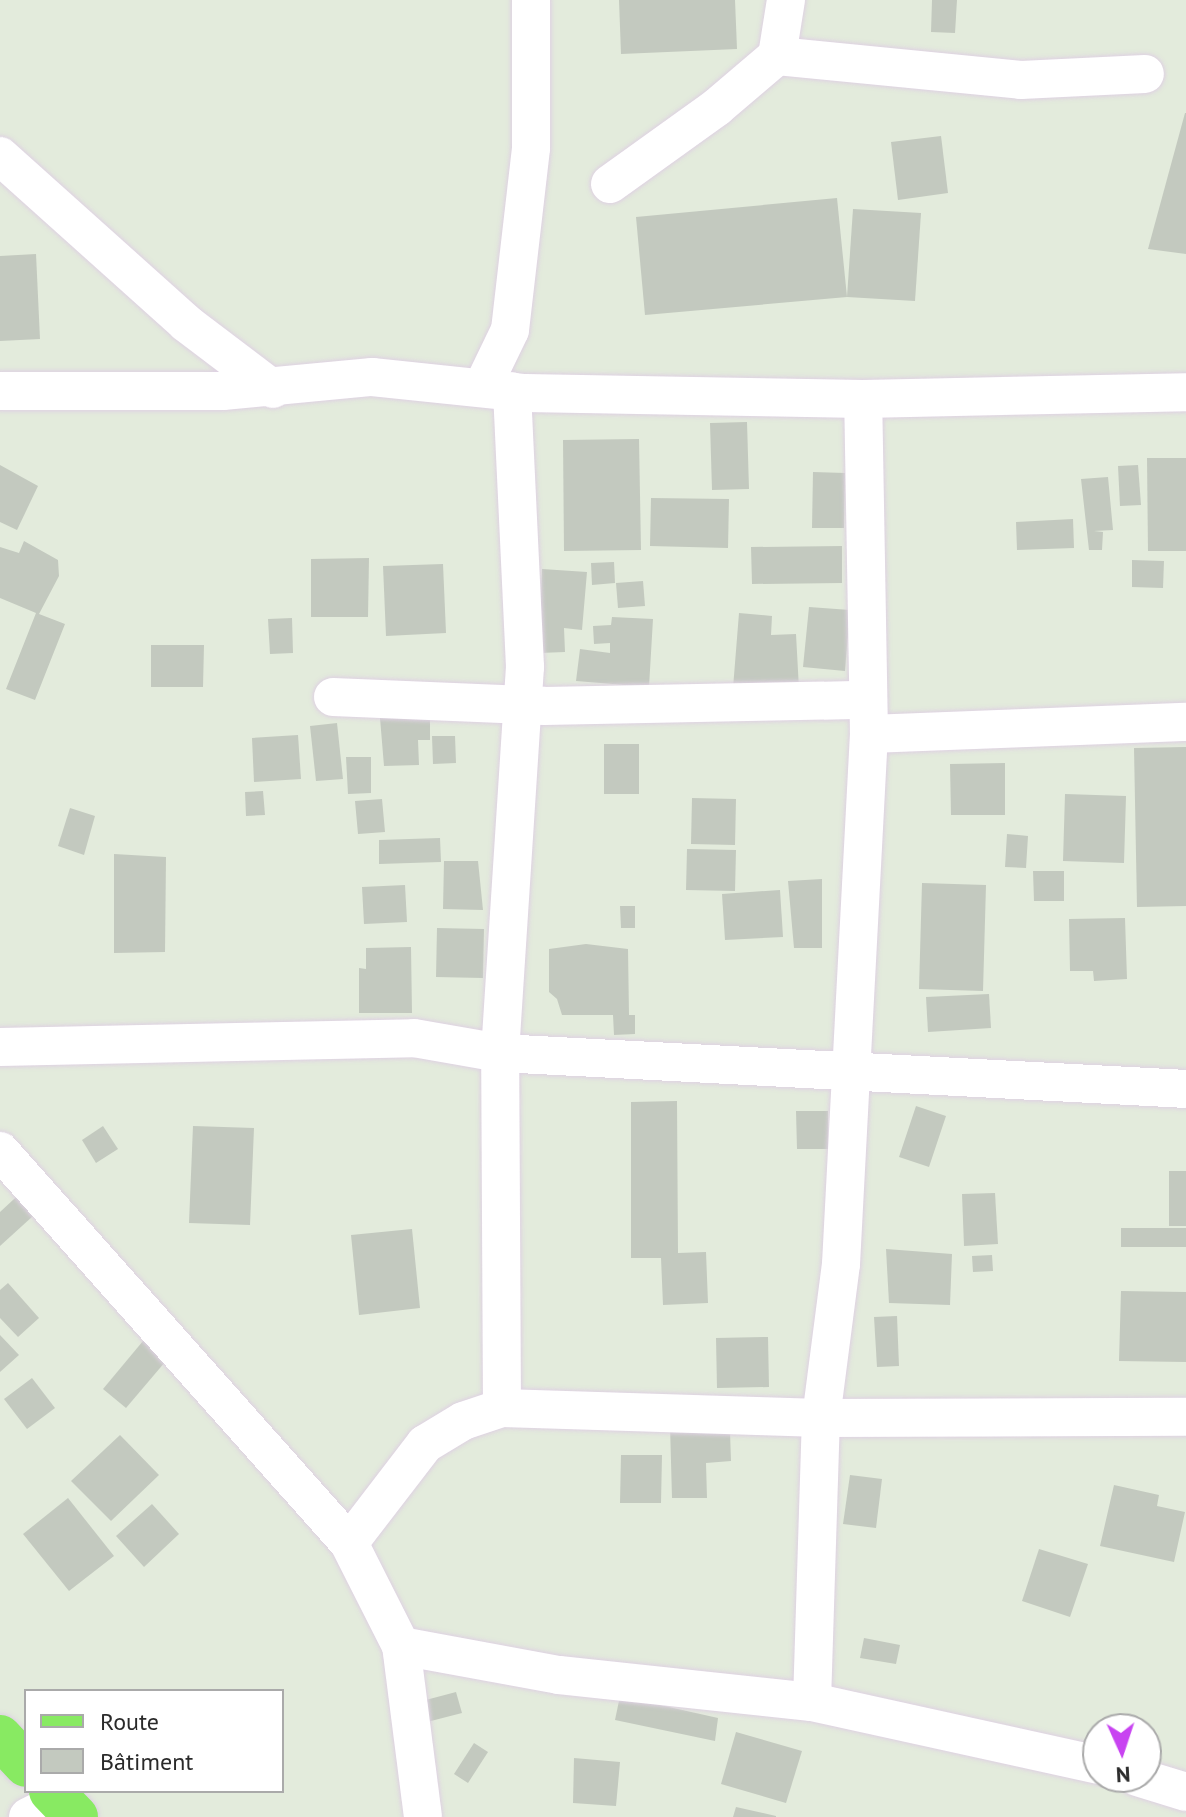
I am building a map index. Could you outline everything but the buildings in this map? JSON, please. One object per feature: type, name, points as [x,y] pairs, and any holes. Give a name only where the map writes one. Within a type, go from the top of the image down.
[{"type":"main road","points":[[0,1737],[24,1763]]},
{"type":"street","points":[[502,1408],[500,1053],[523,705],[497,390],[510,330],[531,148],[531,0]]},
{"type":"street","points":[[610,184],[717,107],[777,56],[786,0]]},
{"type":"street","points":[[777,56],[1021,80],[1145,74]]},
{"type":"street","points":[[0,156],[186,323],[273,389]]},
{"type":"street","points":[[0,391],[273,389],[372,377],[497,390],[863,399],[1186,392]]},
{"type":"street","points":[[812,1702],[821,1418],[841,1264],[867,717],[863,399]]},
{"type":"street","points":[[333,697],[867,717],[1186,722]]},
{"type":"street","points":[[0,1047],[414,1038],[500,1053],[852,1074],[1186,1089]]},
{"type":"street","points":[[0,1151],[349,1543],[401,1646],[423,1817]]},
{"type":"street","points":[[349,1543],[425,1444],[463,1421],[502,1408],[821,1418],[1186,1417]]},
{"type":"street","points":[[401,1646],[559,1675],[812,1702],[1082,1761]]},
{"type":"street","points":[[1162,1777],[1186,1774]]},
{"type":"street","points":[[1162,1785],[1186,1792]]}]
